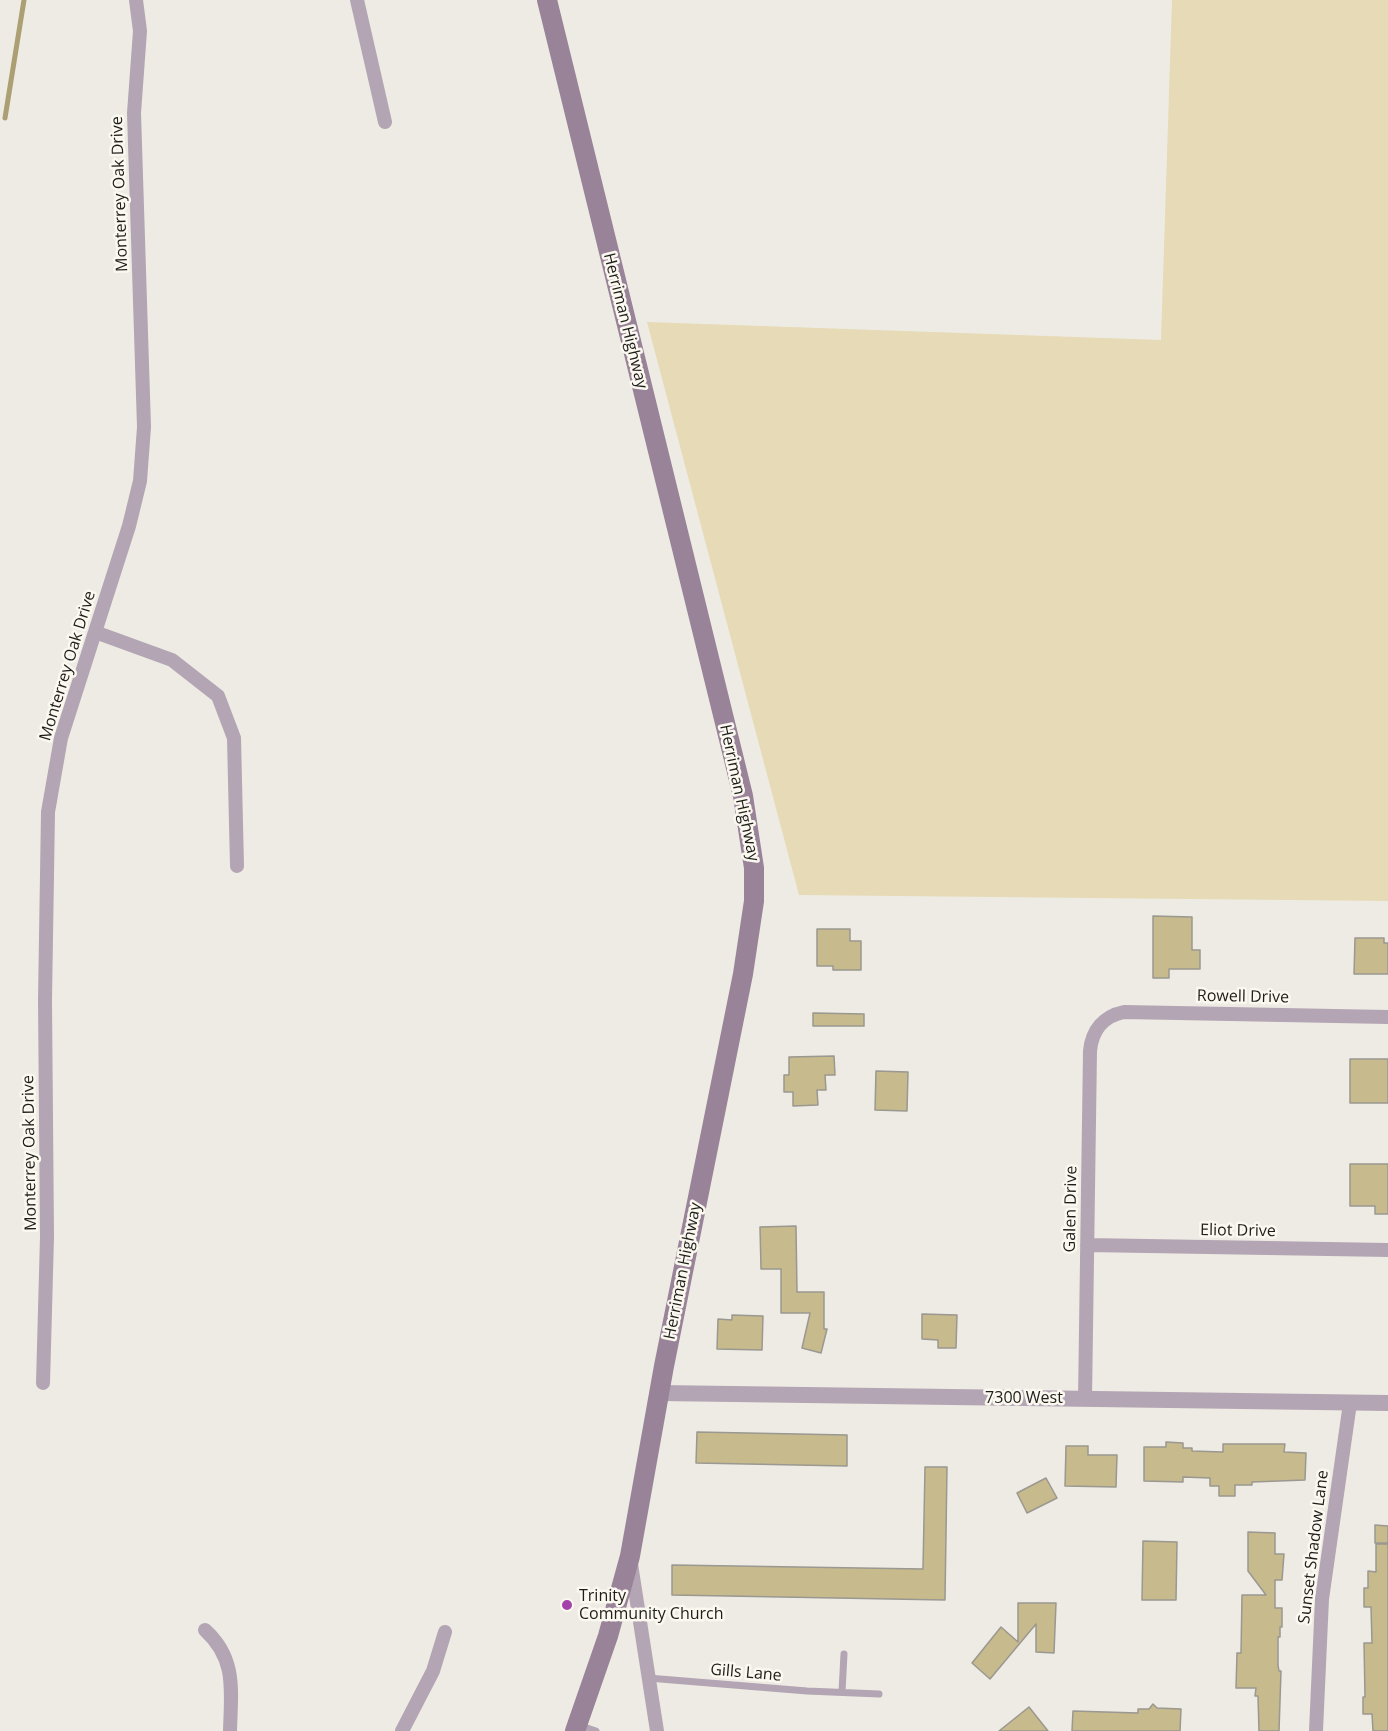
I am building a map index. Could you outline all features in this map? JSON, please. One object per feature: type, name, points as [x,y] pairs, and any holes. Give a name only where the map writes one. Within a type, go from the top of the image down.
[{"type":"main road","name":"Herriman Highway","points":[[548,0],[742,796],[754,868],[754,901],[743,974],[659,1393],[630,1556],[583,1729]]},
{"type":"street","name":"Monterrey Oak Drive","points":[[43,1383],[47,1238],[45,1000],[48,812],[61,738],[129,526],[140,481],[144,427],[134,113],[140,31],[136,0]]},
{"type":"street","points":[[357,0],[385,122]]},
{"type":"street","points":[[95,632],[172,660],[218,696],[234,738],[237,866]]},
{"type":"street","name":"Rowell Drive","points":[[1101,1023],[1124,1012],[1388,1017]]},
{"type":"street","name":"Galen Drive","points":[[1085,1399],[1091,1043],[1101,1023]]},
{"type":"street","name":"Eliot Drive","points":[[1087,1245],[1388,1250]]},
{"type":"street","name":"7300 West","points":[[659,1393],[1388,1403]]},
{"type":"street","name":"Sunset Shadow Lane","points":[[1316,1731],[1322,1599],[1350,1403]]},
{"type":"street","points":[[630,1556],[657,1731]]},
{"type":"street","points":[[205,1630],[217,1643],[227,1661],[231,1684],[230,1731]]},
{"type":"street","points":[[402,1731],[433,1671],[446,1632]]},
{"type":"lane","points":[[842,1692],[844,1654]]},
{"type":"lane","name":"Gills Lane","points":[[648,1678],[879,1694]]},
{"type":"shaded area","points":[[1172,0],[1388,0],[1388,901],[799,895],[647,322],[1161,340]]},
{"type":"building","points":[[1153,916],[1192,917],[1192,950],[1200,950],[1200,969],[1169,969],[1169,978],[1153,978]]},
{"type":"building","points":[[817,929],[850,929],[850,941],[861,941],[861,970],[833,970],[833,966],[817,966]]},
{"type":"building","points":[[1355,938],[1384,938],[1384,943],[1388,943],[1388,974],[1354,974]]},
{"type":"building","points":[[813,1013],[864,1014],[864,1026],[813,1026]]},
{"type":"building","points":[[834,1056],[835,1075],[825,1075],[826,1090],[817,1090],[818,1105],[793,1106],[793,1092],[784,1092],[784,1075],[789,1075],[789,1057]]},
{"type":"building","points":[[1350,1059],[1388,1059],[1388,1103],[1350,1103]]},
{"type":"building","points":[[876,1071],[908,1072],[907,1111],[875,1110]]},
{"type":"building","points":[[1350,1164],[1388,1164],[1388,1214],[1375,1214],[1375,1206],[1350,1206]]},
{"type":"building","points":[[796,1226],[797,1292],[824,1292],[824,1329],[827,1329],[821,1353],[802,1348],[810,1313],[781,1313],[781,1269],[761,1269],[760,1227]]},
{"type":"building","points":[[922,1314],[957,1315],[956,1348],[938,1348],[938,1340],[922,1339]]},
{"type":"building","points":[[732,1315],[763,1316],[762,1350],[717,1349],[718,1319],[732,1320]]},
{"type":"building","points":[[697,1432],[847,1435],[847,1466],[696,1463]]},
{"type":"building","points":[[1166,1442],[1183,1443],[1183,1448],[1192,1448],[1192,1451],[1223,1452],[1223,1444],[1285,1444],[1284,1452],[1306,1453],[1305,1480],[1235,1485],[1235,1496],[1219,1496],[1219,1486],[1210,1486],[1210,1478],[1183,1477],[1183,1482],[1144,1481],[1144,1447],[1166,1447]]},
{"type":"building","points":[[1066,1446],[1088,1446],[1088,1455],[1117,1455],[1116,1487],[1065,1486]]},
{"type":"building","points":[[925,1467],[947,1467],[945,1600],[672,1595],[672,1565],[923,1569]]},
{"type":"building","points":[[1046,1478],[1057,1498],[1027,1513],[1017,1493]]},
{"type":"building","points":[[1375,1525],[1388,1526],[1388,1543],[1375,1543]]},
{"type":"building","points":[[1248,1532],[1275,1533],[1275,1554],[1284,1554],[1282,1580],[1275,1580],[1275,1608],[1282,1608],[1282,1627],[1280,1627],[1280,1637],[1278,1637],[1278,1665],[1281,1671],[1279,1731],[1259,1731],[1256,1688],[1236,1688],[1237,1653],[1241,1653],[1242,1595],[1266,1595],[1248,1571]]},
{"type":"building","points":[[1143,1541],[1177,1542],[1176,1600],[1142,1600]]},
{"type":"building","points":[[1376,1544],[1388,1544],[1388,1731],[1373,1731],[1372,1714],[1363,1714],[1364,1643],[1372,1643],[1371,1607],[1364,1607],[1364,1588],[1368,1588],[1368,1571],[1376,1572]]},
{"type":"building","points":[[1018,1603],[1056,1603],[1054,1653],[1036,1652],[1036,1624],[990,1679],[972,1663],[1001,1627],[1018,1642]]},
{"type":"building","points":[[1153,1704],[1157,1708],[1181,1709],[1180,1731],[1072,1731],[1073,1711],[1138,1713],[1138,1709],[1149,1709]]},
{"type":"building","points":[[1029,1707],[1048,1731],[999,1731]]},
{"type":"waterway","points":[[5,118],[24,0]]},
{"type":"place","name":"Trinity Community Church","points":[[567,1605]]}]
